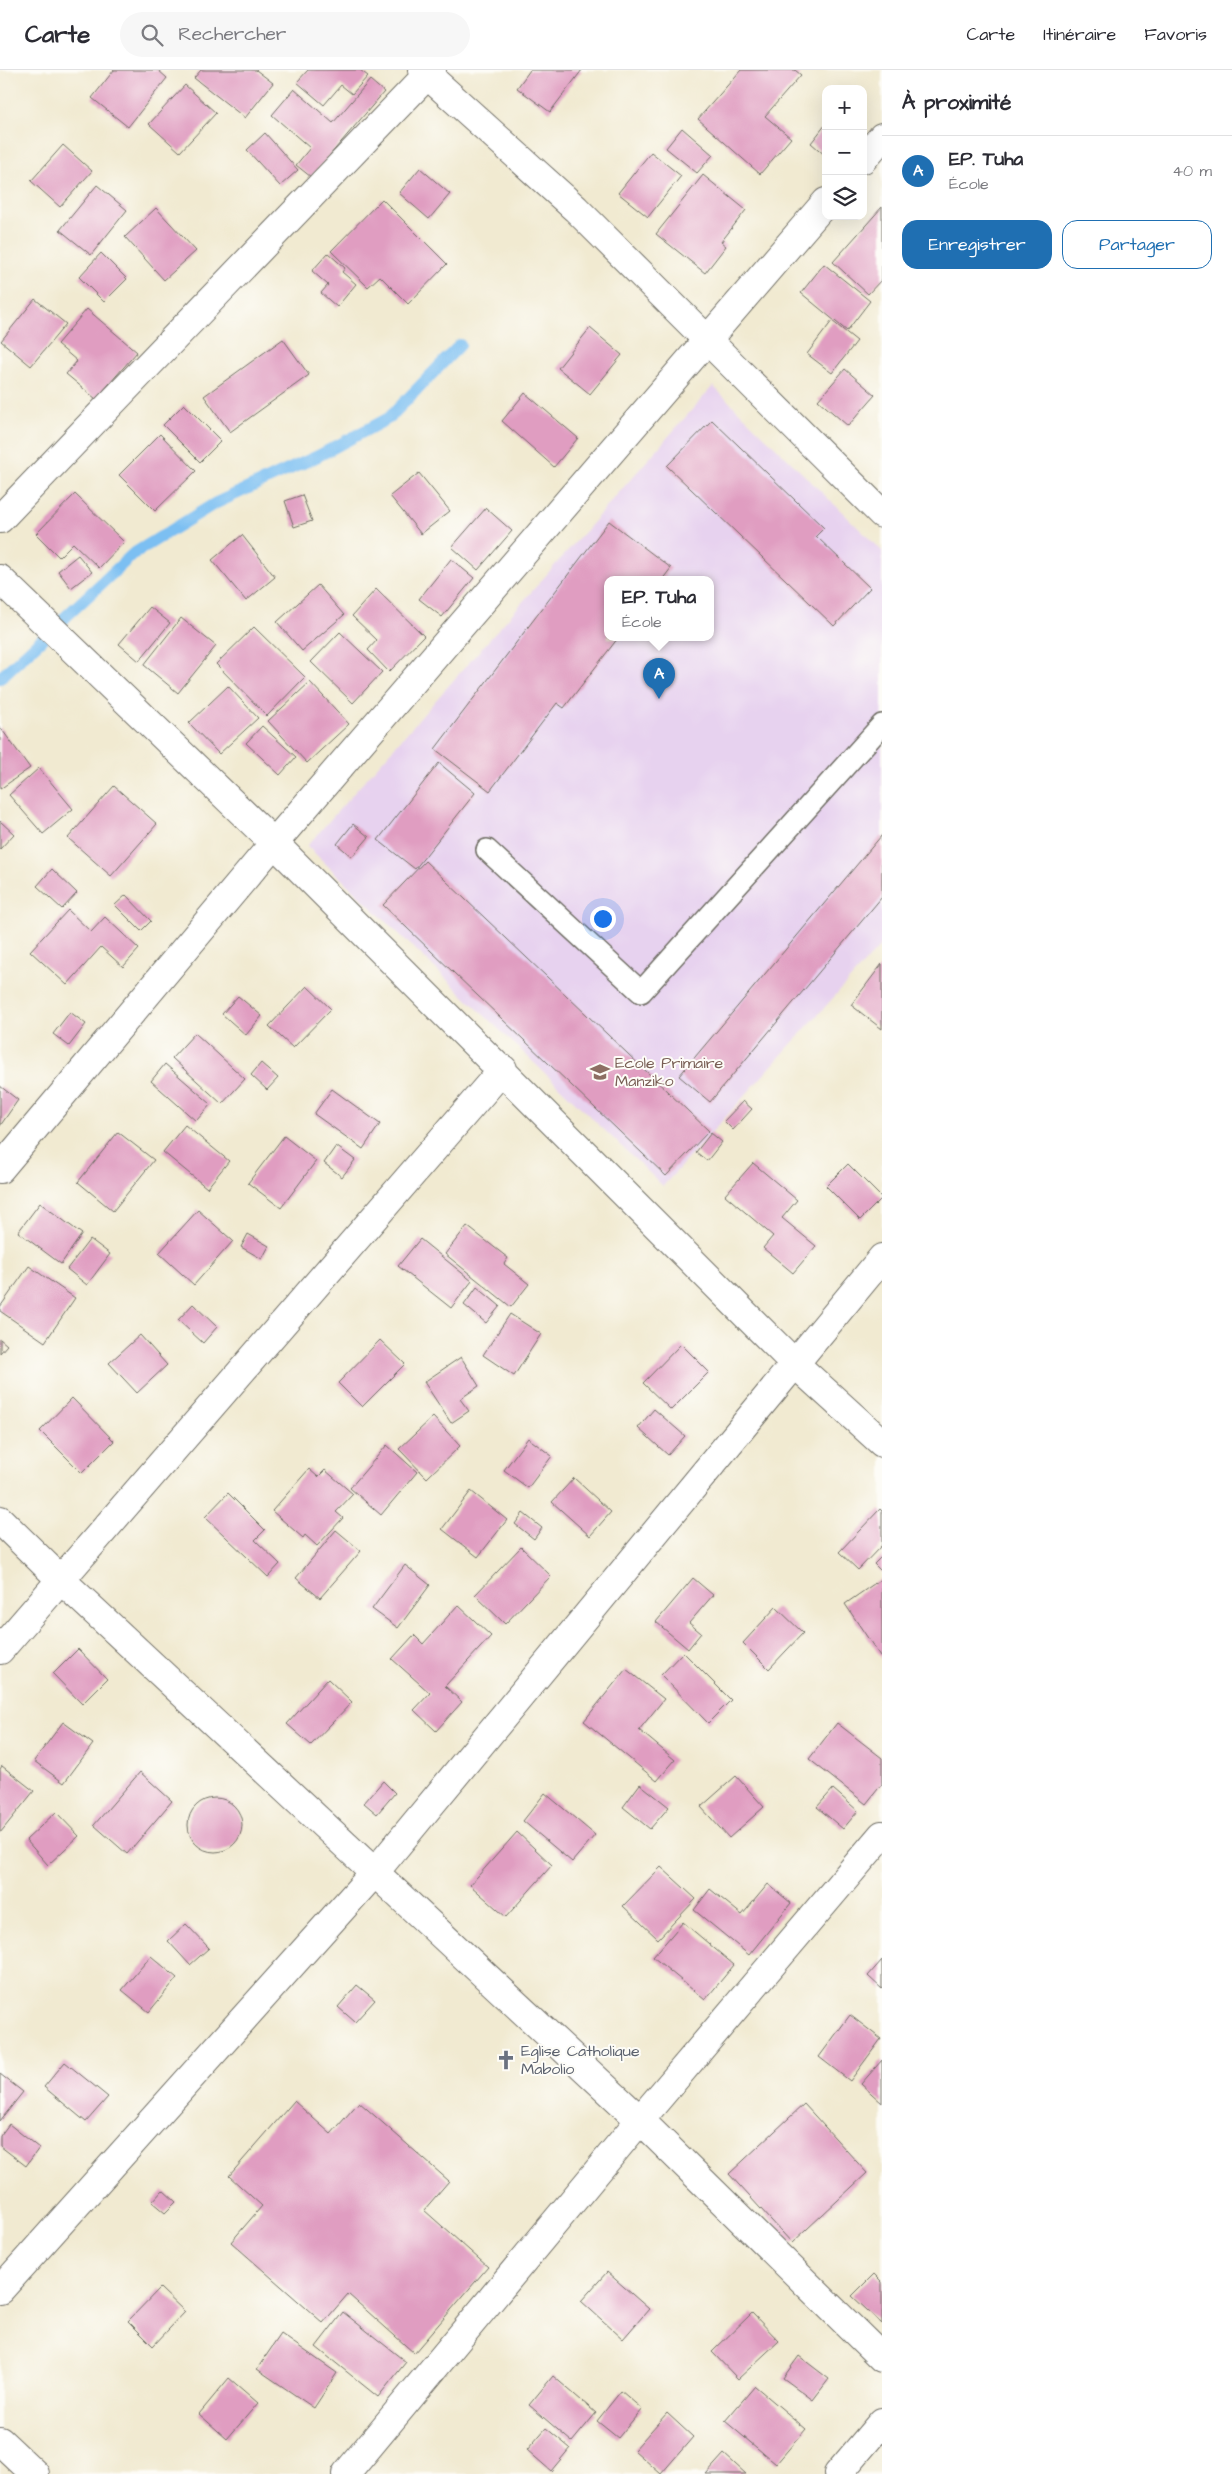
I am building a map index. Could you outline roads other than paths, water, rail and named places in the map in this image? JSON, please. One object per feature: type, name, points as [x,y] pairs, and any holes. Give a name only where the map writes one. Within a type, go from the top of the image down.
[{"type":"street","points":[[0,519],[427,72],[576,209],[708,338],[882,514]]},
{"type":"street","points":[[867,154],[882,137]]},
{"type":"street","points":[[0,1168],[274,842],[822,207]]},
{"type":"street","points":[[0,579],[274,842],[503,1069],[794,1363],[882,1443]]},
{"type":"street","points":[[0,1650],[503,1069]]},
{"type":"street","points":[[0,2290],[375,1872],[882,1258]]},
{"type":"street","points":[[0,1520],[60,1579],[640,2120],[882,2358]]},
{"type":"street","points":[[346,2474],[640,2120],[882,1835]]},
{"type":"street","points":[[838,2474],[882,2422]]},
{"type":"street","points":[[0,2441],[35,2474]]},
{"type":"lane","points":[[487,850],[641,992],[882,725]]},
{"type":"waterway","points":[[0,678],[133,554],[214,504],[318,456],[389,418],[460,345]]},
{"type":"place","name":"EP. Tuha","points":[[659,699]]},
{"type":"place","name":"Ecole Primaire Manziko","points":[[600,1072]]},
{"type":"place","name":"Eglise Catholique Mabolio","points":[[506,2060]]}]
